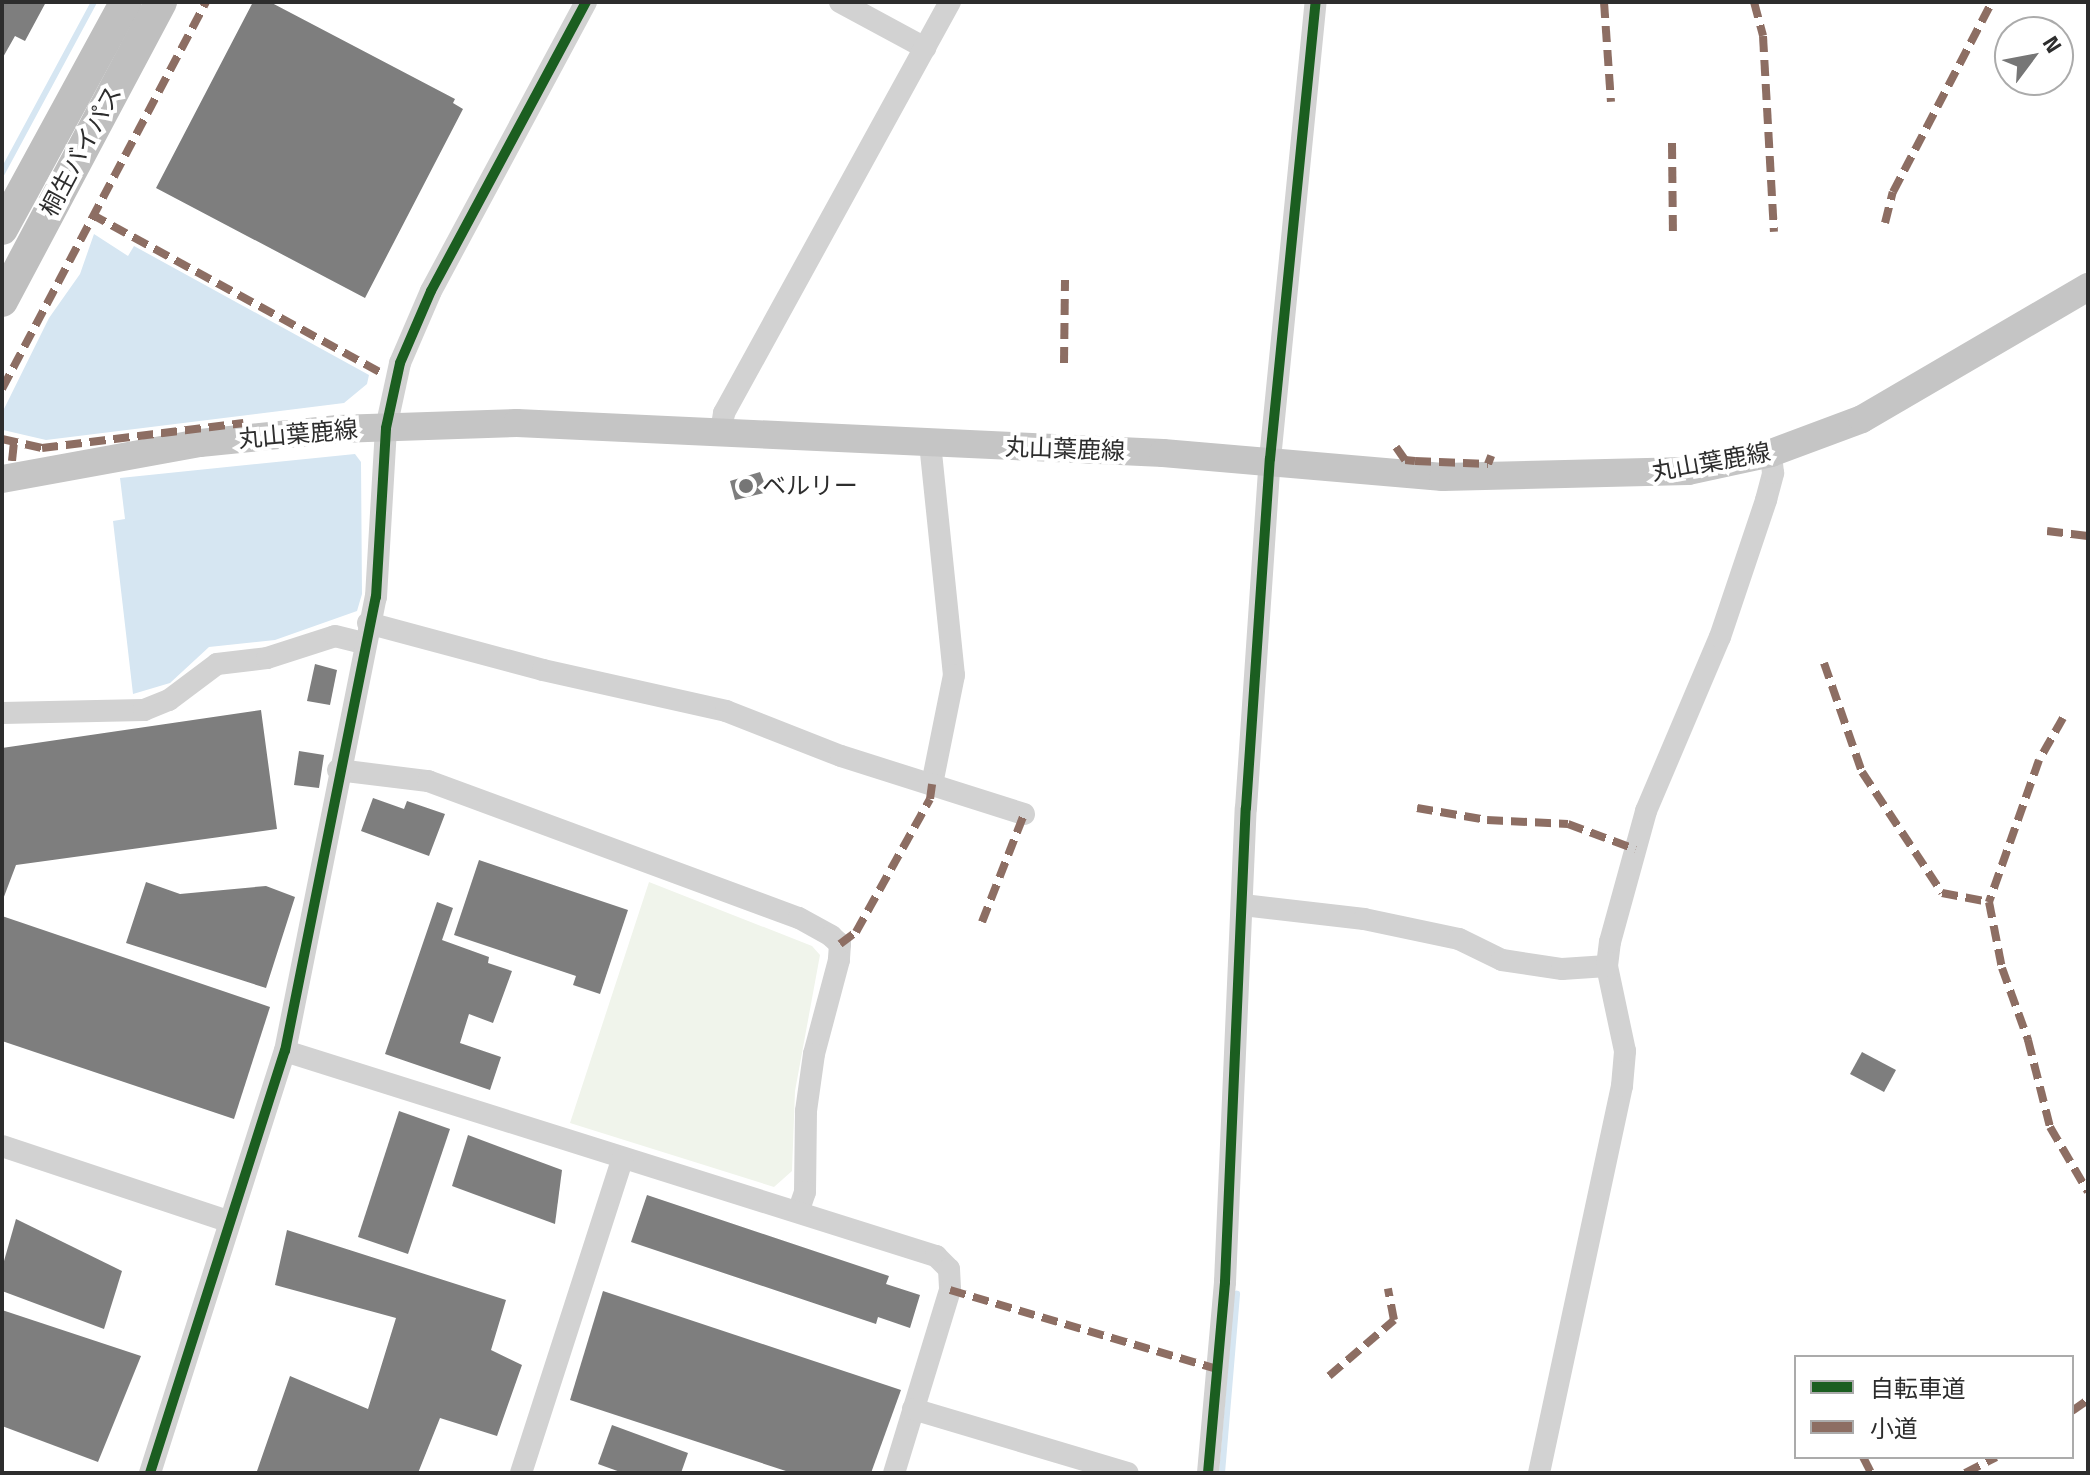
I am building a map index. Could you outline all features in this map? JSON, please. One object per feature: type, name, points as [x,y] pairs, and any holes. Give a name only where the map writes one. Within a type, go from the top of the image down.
[{"type":"highway","name":"桐生バイパス","points":[[2,229],[126,2]]},
{"type":"highway","name":"桐生バイパス","points":[[2,301],[161,2]]},
{"type":"main road","name":"丸山葉鹿線","points":[[2,479],[200,443],[386,428],[585,423],[1270,459],[1443,477],[1630,475],[1688,471],[1771,453],[1862,419],[2088,287]]},
{"type":"street","points":[[150,1473],[285,1051],[379,572],[389,399],[414,326],[586,2]]},
{"type":"street","points":[[840,2],[925,48]]},
{"type":"street","points":[[721,432],[724,413],[950,2]]},
{"type":"street","points":[[1208,1473],[1225,1282],[1243,905],[1270,459],[1316,2]]},
{"type":"street","points":[[930,443],[954,675],[932,784]]},
{"type":"street","points":[[1539,1473],[1622,1086],[1625,1051],[1607,966],[1646,811],[1720,637],[1766,500],[1773,473],[1771,453]]},
{"type":"street","points":[[2,713],[144,710],[169,700],[217,664],[267,658],[335,636],[366,633],[726,711],[1024,814]]},
{"type":"street","points":[[338,770],[428,781],[799,918],[840,944],[839,960],[814,1054],[806,1111],[805,1192],[798,1212]]},
{"type":"street","points":[[1243,905],[1378,922],[1459,939],[1502,960],[1562,969],[1607,966]]},
{"type":"street","points":[[285,1051],[622,1160],[936,1256],[949,1269],[950,1290],[894,1473]]},
{"type":"street","points":[[2,1146],[230,1222]]},
{"type":"street","points":[[521,1473],[622,1160]]},
{"type":"street","points":[[913,1409],[1128,1473]]},
{"type":"shaded area","points":[[649,882],[812,946],[820,955],[795,1091],[792,1171],[774,1187],[570,1123]]},
{"type":"water","points":[[94,234],[128,256],[134,246],[369,375],[367,384],[344,403],[46,440],[3,430],[2,413],[49,318],[80,274]]},
{"type":"water","points":[[355,454],[361,462],[362,594],[357,611],[275,640],[209,647],[170,683],[133,694],[113,521],[125,519],[120,478]]},
{"type":"building","points":[[2,2],[46,2],[25,41],[15,36],[2,59]]},
{"type":"building","points":[[253,2],[270,2],[455,99],[453,103],[463,109],[365,298],[156,188]]},
{"type":"building","points":[[760,472],[768,492],[735,500],[730,481]]},
{"type":"building","points":[[315,664],[337,670],[330,705],[307,701]]},
{"type":"building","points":[[261,710],[277,829],[16,865],[2,902],[2,748]]},
{"type":"building","points":[[299,751],[324,755],[319,788],[294,785]]},
{"type":"building","points":[[373,798],[404,809],[407,801],[445,814],[429,856],[361,831]]},
{"type":"building","points":[[479,860],[628,910],[600,994],[573,985],[576,976],[454,935]]},
{"type":"building","points":[[146,882],[180,894],[266,886],[295,897],[266,988],[126,943]]},
{"type":"building","points":[[437,902],[453,908],[442,940],[489,957],[488,963],[512,971],[493,1023],[469,1014],[460,1043],[501,1057],[490,1090],[385,1054]]},
{"type":"building","points":[[2,916],[270,1007],[234,1119],[2,1041]]},
{"type":"building","points":[[1862,1052],[1896,1070],[1884,1092],[1850,1074]]},
{"type":"building","points":[[399,1111],[450,1129],[408,1254],[358,1237]]},
{"type":"building","points":[[468,1135],[562,1170],[555,1224],[452,1186]]},
{"type":"building","points":[[647,1195],[889,1276],[886,1284],[920,1295],[910,1328],[878,1317],[876,1324],[631,1242]]},
{"type":"building","points":[[16,1219],[122,1271],[104,1329],[2,1291],[2,1268]]},
{"type":"building","points":[[287,1230],[506,1300],[491,1350],[522,1365],[497,1436],[440,1418],[418,1473],[257,1471],[290,1376],[368,1409],[396,1318],[275,1285]]},
{"type":"building","points":[[603,1291],[901,1390],[871,1473],[792,1473],[570,1400]]},
{"type":"building","points":[[2,1310],[141,1356],[98,1462],[2,1426]]},
{"type":"building","points":[[612,1425],[688,1453],[681,1473],[623,1473],[598,1464]]},
{"type":"waterway","points":[[2,173],[94,2]]},
{"type":"waterway","points":[[1222,1473],[1237,1294]]},
{"type":"marked path","points":[[2,389],[206,2]]},
{"type":"marked path","points":[[1604,2],[1611,102]]},
{"type":"marked path","points":[[1754,2],[1763,36],[1774,232]]},
{"type":"marked path","points":[[1885,223],[1893,192],[1992,2]]},
{"type":"marked path","points":[[1672,143],[1673,236]]},
{"type":"marked path","points":[[91,214],[380,372]]},
{"type":"marked path","points":[[1064,363],[1065,280]]},
{"type":"marked path","points":[[2,439],[42,448],[243,423]]},
{"type":"marked path","points":[[12,461],[14,442]]},
{"type":"marked path","points":[[1396,447],[1405,460],[1415,461],[1488,464],[1491,456]]},
{"type":"marked path","points":[[2047,531],[2088,536]]},
{"type":"marked path","points":[[1824,663],[1862,772],[1942,893],[1989,902]]},
{"type":"marked path","points":[[2063,718],[2039,760],[1989,902],[2002,968],[2028,1040],[2050,1127],[2088,1192]]},
{"type":"marked path","points":[[840,944],[856,932],[930,799],[932,784]]},
{"type":"marked path","points":[[1417,808],[1487,820],[1568,824],[1635,849]]},
{"type":"marked path","points":[[982,922],[1024,814]]},
{"type":"marked path","points":[[1329,1376],[1394,1320],[1388,1289]]},
{"type":"marked path","points":[[950,1290],[1217,1369]]},
{"type":"marked path","points":[[2074,1410],[2088,1400]]},
{"type":"marked path","points":[[1864,1459],[1871,1473]]},
{"type":"marked path","points":[[1965,1473],[1992,1459]]},
{"type":"cycle path","points":[[150,1473],[285,1051],[376,597],[386,428],[400,363],[431,291],[586,2]]},
{"type":"cycle path","points":[[1208,1473],[1225,1282],[1246,808],[1270,459],[1316,2]]},
{"type":"place","name":"ベルリー","points":[[746,486]]}]
